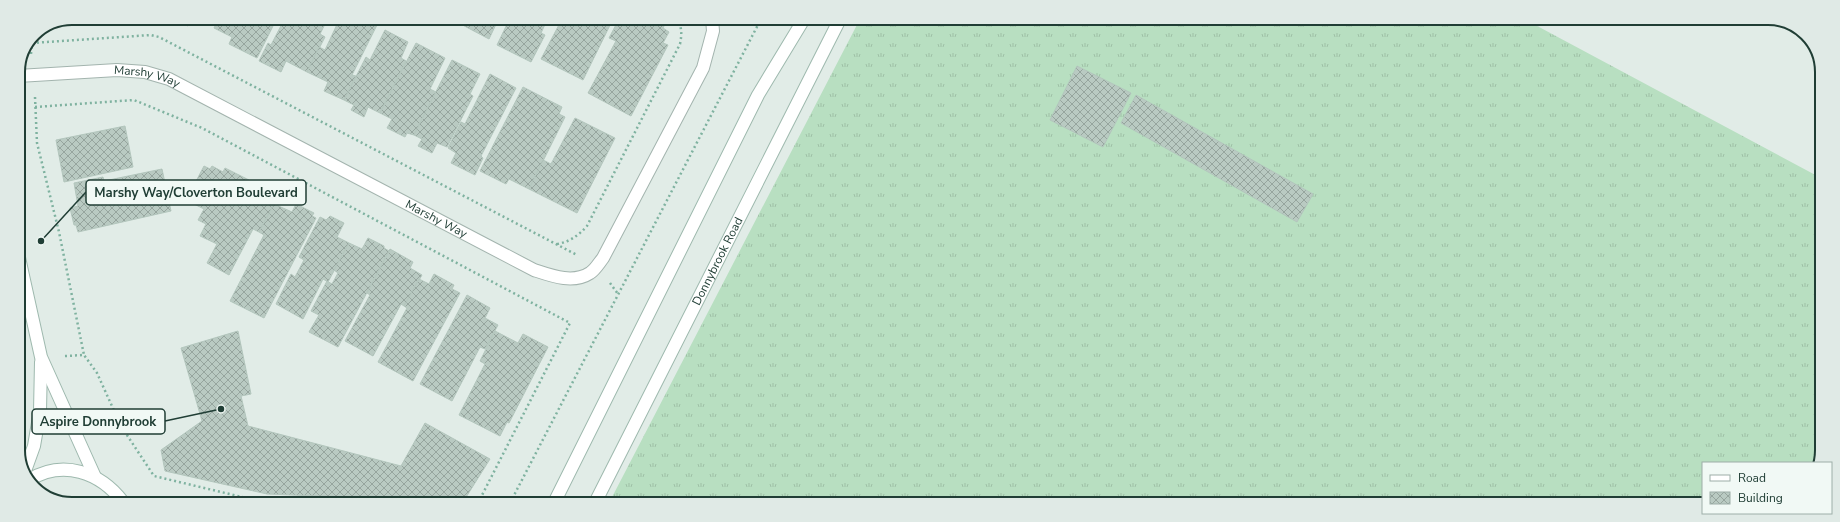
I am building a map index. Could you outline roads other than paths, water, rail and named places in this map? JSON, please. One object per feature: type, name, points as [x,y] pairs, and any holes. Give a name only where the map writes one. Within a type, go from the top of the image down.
[{"type":"street","name":"Marshy Way","points":[[25,76],[117,70],[145,72],[170,79],[534,270],[556,278],[577,278],[591,273],[603,258],[703,68],[713,31],[712,25]]},
{"type":"street","points":[[557,497],[758,95],[800,25]]},
{"type":"street","name":"Donnybrook Road","points":[[598,497],[837,25]]},
{"type":"street","points":[[25,286],[40,357],[40,411],[34,446],[28,464]]},
{"type":"street","points":[[40,357],[95,477]]},
{"type":"street","points":[[34,477],[56,470],[76,471],[95,477],[110,487],[119,497]]},
{"type":"place","name":"Marshy Way/Cloverton Boulevard","points":[[41,241]]},
{"type":"place","name":"Aspire Donnybrook","points":[[221,409]]}]
